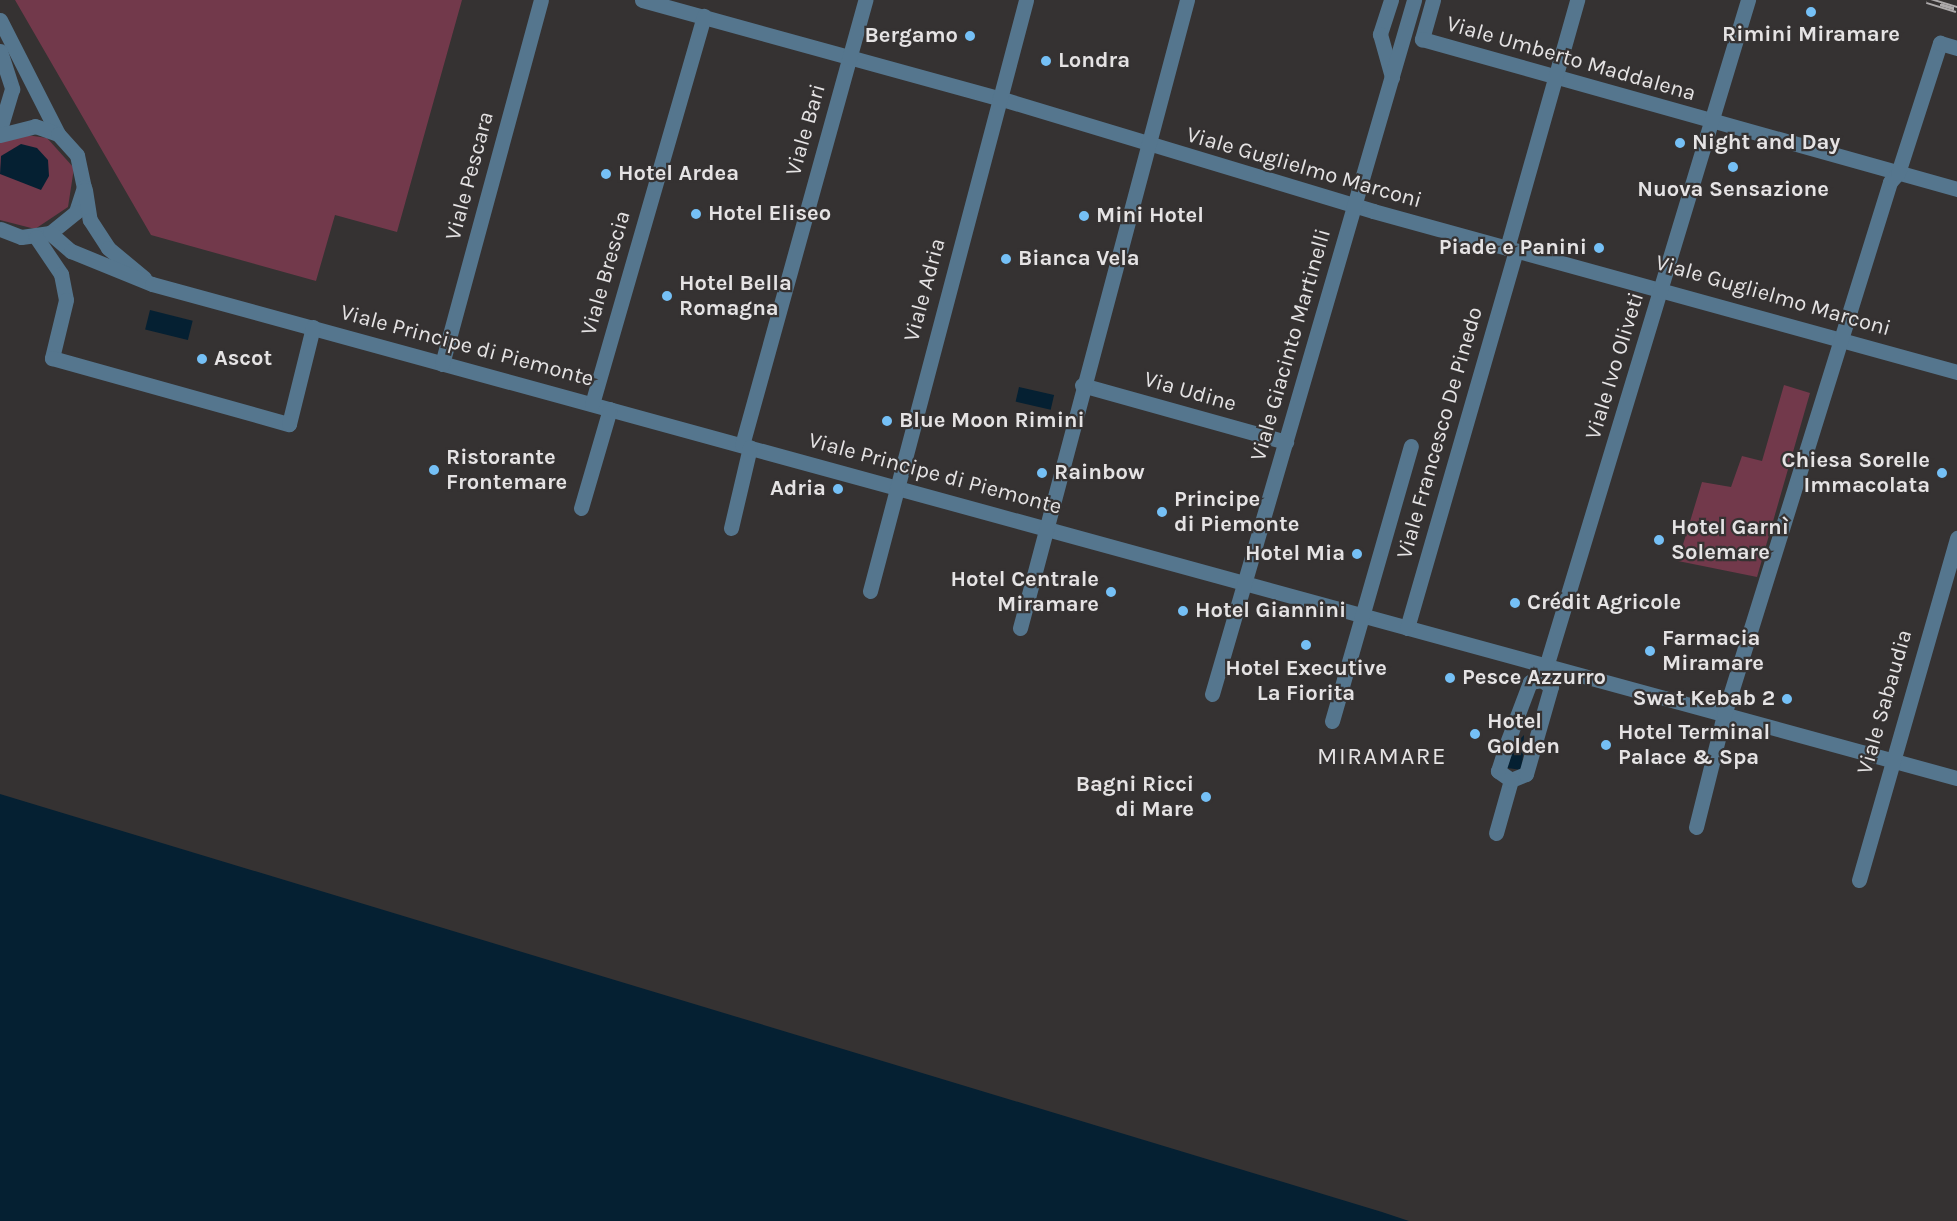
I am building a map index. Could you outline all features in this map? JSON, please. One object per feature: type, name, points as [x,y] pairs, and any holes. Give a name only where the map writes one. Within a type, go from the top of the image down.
[{"type":"street","name":"Viale Pescara","points":[[442,364],[541,0]]},
{"type":"street","name":"Viale Guglielmo Marconi","points":[[642,0],[999,98],[1148,147],[1354,206],[1512,250],[1662,288],[1957,372]]},
{"type":"street","name":"Viale Bari","points":[[731,528],[746,446],[865,0]]},
{"type":"street","name":"Viale Adria","points":[[870,591],[1026,0]]},
{"type":"street","points":[[1020,628],[1082,386],[1187,0]]},
{"type":"street","points":[[1390,0],[1380,34],[1381,52],[1392,77]]},
{"type":"street","name":"Viale Giacinto Martinelli","points":[[1212,694],[1414,0]]},
{"type":"street","name":"Viale Umberto Maddalena","points":[[1433,0],[1422,39],[1712,124],[1957,189]]},
{"type":"street","name":"Viale Francesco De Pinedo","points":[[1407,628],[1512,250],[1552,76],[1576,0]]},
{"type":"street","name":"Viale Ivo Oliveti","points":[[1511,780],[1498,771],[1523,708],[1530,682],[1543,673],[1748,0]]},
{"type":"street","name":"Viale Brescia","points":[[592,404],[704,16]]},
{"type":"street","name":"Viale Principe di Piemonte","points":[[0,20],[58,134],[77,154],[90,220],[108,248],[152,284]]},
{"type":"street","points":[[1696,827],[1724,715],[1890,182],[1898,173],[1940,43],[1957,48]]},
{"type":"street","points":[[0,51],[12,89],[0,129]]},
{"type":"street","points":[[0,135],[35,126],[58,134]]},
{"type":"street","points":[[0,229],[43,235],[75,212],[84,187]]},
{"type":"street","name":"Viale Principe di Piemonte","points":[[43,235],[61,274],[66,300],[52,357],[289,424],[313,327]]},
{"type":"street","name":"Viale Principe di Piemonte","points":[[43,235],[71,251],[152,284],[1407,628],[1543,673],[1724,715],[1957,778]]},
{"type":"street","name":"Via Udine","points":[[1082,386],[1286,442]]},
{"type":"street","points":[[581,508],[610,409]]},
{"type":"street","points":[[1332,721],[1411,446]]},
{"type":"street","name":"Viale Sabaudia","points":[[1859,880],[1891,760],[1956,547]]},
{"type":"street","points":[[1496,833],[1511,780],[1526,774],[1551,687],[1543,673]]},
{"type":"street","points":[[1537,699],[1544,712],[1530,722],[1523,708],[1537,699]]},
{"type":"shaded area","points":[[15,0],[462,0],[397,232],[335,215],[316,281],[151,235]]},
{"type":"shaded area","points":[[20,134],[47,138],[74,168],[68,207],[35,229],[0,220],[0,143]]},
{"type":"shaded area","points":[[1784,385],[1810,393],[1757,577],[1678,561],[1702,482],[1731,487],[1742,456],[1762,461]]},
{"type":"water","points":[[21,144],[37,148],[48,160],[49,176],[41,190],[0,174],[1,156]]},
{"type":"water","points":[[150,310],[193,321],[188,340],[145,329]]},
{"type":"water","points":[[1019,387],[1054,395],[1051,410],[1016,402]]},
{"type":"water","points":[[1524,735],[1522,770],[1507,768],[1516,743]]},
{"type":"water","points":[[0,794],[1382,1212],[1409,1221],[0,1221]]},
{"type":"railway","points":[[1927,0],[1957,9]]},
{"type":"place","name":"Rimini Miramare","points":[[1811,12]]},
{"type":"place","name":"Bergamo","points":[[970,36]]},
{"type":"place","name":"Londra","points":[[1046,61]]},
{"type":"place","name":"Night and Day","points":[[1680,143]]},
{"type":"place","name":"Nuova Sensazione","points":[[1733,167]]},
{"type":"place","name":"Hotel Ardea","points":[[606,174]]},
{"type":"place","name":"Hotel Eliseo","points":[[696,214]]},
{"type":"place","name":"Mini Hotel","points":[[1084,216]]},
{"type":"place","name":"Piade e Panini","points":[[1599,248]]},
{"type":"place","name":"Bianca Vela","points":[[1006,259]]},
{"type":"place","name":"Hotel Bella Romagna","points":[[667,296]]},
{"type":"place","name":"Ascot","points":[[202,359]]},
{"type":"place","name":"Blue Moon Rimini","points":[[887,421]]},
{"type":"place","name":"Ristorante Frontemare","points":[[434,470]]},
{"type":"place","name":"Rainbow","points":[[1042,473]]},
{"type":"place","name":"Chiesa Sorelle Immacolata","points":[[1942,473]]},
{"type":"place","name":"Adria","points":[[838,489]]},
{"type":"place","name":"Principe di Piemonte","points":[[1162,512]]},
{"type":"place","name":"Hotel Garnì Solemare","points":[[1659,540]]},
{"type":"place","name":"Hotel Mia","points":[[1357,554]]},
{"type":"place","name":"Hotel Centrale Miramare","points":[[1111,592]]},
{"type":"place","name":"Crédit Agricole","points":[[1515,603]]},
{"type":"place","name":"Hotel Giannini","points":[[1183,611]]},
{"type":"place","name":"Hotel Executive La Fiorita","points":[[1306,645]]},
{"type":"place","name":"Farmacia Miramare","points":[[1650,651]]},
{"type":"place","name":"Pesce Azzurro","points":[[1450,678]]},
{"type":"place","name":"Swat Kebab 2","points":[[1787,699]]},
{"type":"place","name":"Hotel Golden","points":[[1475,734]]},
{"type":"place","name":"Hotel Terminal Palace & Spa","points":[[1606,745]]},
{"type":"place","name":"Bagni Ricci di Mare","points":[[1206,797]]},
{"type":"district","name":"MIRAMARE","points":[[1382,757]]}]
